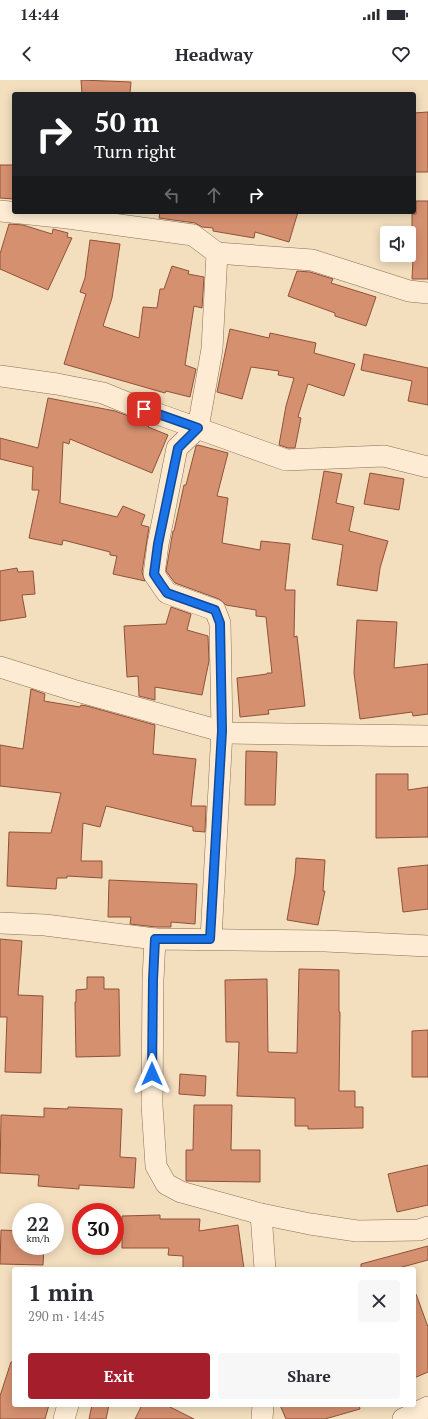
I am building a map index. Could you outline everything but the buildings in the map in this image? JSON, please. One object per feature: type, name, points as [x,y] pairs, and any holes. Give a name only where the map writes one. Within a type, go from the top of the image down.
[{"type":"street","points":[[0,211],[12,212]]},
{"type":"street","points":[[29,214],[193,234],[217,253],[312,260],[409,291],[428,293]]},
{"type":"street","points":[[210,939],[222,731],[220,623],[215,610],[167,593],[154,574],[158,544],[178,448],[198,428],[212,349],[217,253]]},
{"type":"street","points":[[0,376],[57,384],[103,393],[286,460],[384,456],[428,467]]},
{"type":"street","points":[[0,667],[73,690],[228,733],[428,736]]},
{"type":"street","points":[[0,923],[45,926],[155,939],[325,941],[428,946]]},
{"type":"street","points":[[155,939],[153,980],[152,1105],[156,1166],[166,1184],[181,1192],[261,1214],[357,1231],[419,1230],[428,1227]]},
{"type":"street","points":[[261,1214],[265,1267]]},
{"type":"street","points":[[64,1419],[67,1407]]},
{"type":"street","points":[[262,1419],[263,1407]]},
{"type":"street","points":[[403,1419],[428,1407]]},
{"type":"route","points":[[144,409],[198,428],[178,448],[158,544],[154,574],[167,593],[215,610],[220,623],[222,731],[210,939],[155,939],[152,1074]]}]
